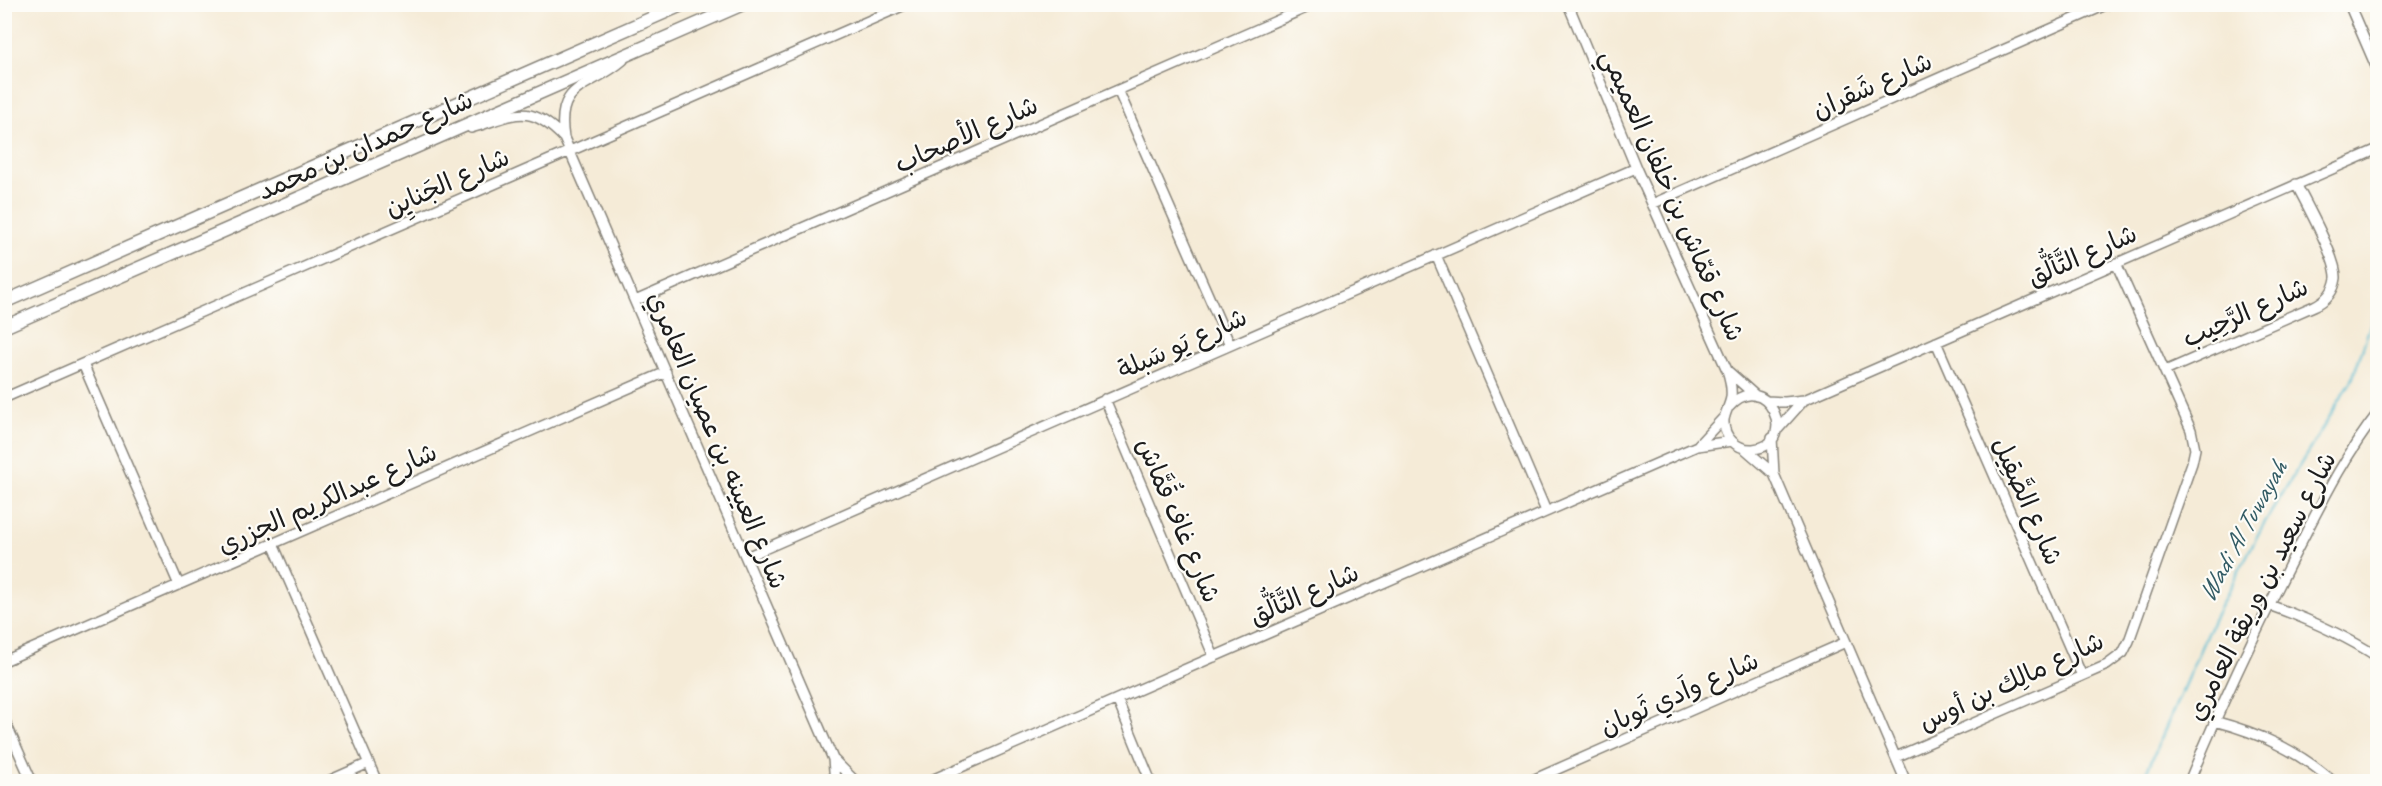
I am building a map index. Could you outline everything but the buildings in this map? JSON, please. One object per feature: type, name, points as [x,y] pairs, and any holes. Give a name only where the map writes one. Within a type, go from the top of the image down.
[{"type":"main road","name":"شارع حمدان بن محمد","points":[[4,302],[684,4]]},
{"type":"main road","name":"شارع حمدان بن محمد","points":[[4,327],[743,4]]},
{"type":"street","name":"شارع الجَنايِن","points":[[4,398],[907,4]]},
{"type":"street","name":"شارع الأصحاب","points":[[635,301],[1315,4]]},
{"type":"street","name":"شارع قمّاش بن خلفان العميمي","points":[[1568,4],[1636,168],[1727,370],[1731,388],[1727,412]]},
{"type":"street","name":"شارع شَقران","points":[[1652,204],[2108,4]]},
{"type":"street","points":[[2349,4],[2378,71]]},
{"type":"street","name":"شارع العيينه بن عصيان العامري","points":[[630,54],[608,72],[580,87],[569,97],[562,110],[564,138],[833,759],[836,782]]},
{"type":"street","points":[[1118,90],[1230,345]]},
{"type":"street","name":"شارع العيينه بن عصيان العامري","points":[[448,133],[524,114],[543,118],[564,138]]},
{"type":"street","name":"شارع التَّألُّق","points":[[1767,401],[1804,400],[2378,149]]},
{"type":"street","name":"شارع يَو سَبلة","points":[[746,557],[1636,168]]},
{"type":"street","name":"شارع الرَّحِيب","points":[[2165,371],[2314,306],[2331,292],[2336,278],[2333,263],[2296,184]]},
{"type":"street","points":[[1436,255],[1546,512]]},
{"type":"street","name":"شارع مالِك بن أوس","points":[[1896,757],[2113,662],[2126,648],[2192,463],[2194,443],[2191,430],[2116,263]]},
{"type":"street","name":"شارع الصَّقِيل","points":[[1936,342],[2082,676]]},
{"type":"street","points":[[83,364],[179,585]]},
{"type":"street","name":"شارع قمّاش بن خلفان العميمي","points":[[1727,370],[1757,396]]},
{"type":"street","name":"شارع عبدالكريم الجزري","points":[[4,661],[666,372]]},
{"type":"street","points":[[1774,474],[1744,448],[1732,441],[1726,432],[1727,412],[1738,399],[1757,396],[1767,401],[1776,414],[1774,474],[1906,782]]},
{"type":"street","name":"شارع غاف قُمَّاش","points":[[1105,399],[1214,657]]},
{"type":"street","name":"شارع التَّألُّق","points":[[1774,435],[1804,400]]},
{"type":"street","name":"شارع التَّألُّق","points":[[1698,446],[1727,412]]},
{"type":"street","name":"شارع سعيد بن وريقة العامري","points":[[2189,782],[2214,721],[2269,605],[2328,490],[2378,413]]},
{"type":"street","points":[[1744,448],[1762,447],[1774,435]]},
{"type":"street","name":"شارع التَّألُّق","points":[[927,782],[1698,446],[1732,441]]},
{"type":"street","points":[[273,544],[377,782]]},
{"type":"street","points":[[2269,605],[2306,618],[2342,635],[2378,657]]},
{"type":"street","name":"شارع واَدي ثَوبان","points":[[1528,782],[1846,642]]},
{"type":"street","points":[[1116,699],[1151,782]]},
{"type":"street","points":[[4,719],[32,782]]},
{"type":"street","points":[[2214,721],[2250,730],[2283,745],[2313,764],[2334,782]]},
{"type":"street","name":"شارع العيينه بن عصيان العامري","points":[[833,759],[856,782]]},
{"type":"street","points":[[326,782],[369,763]]},
{"type":"waterway","name":"Wadi Al Tuwayah","points":[[2142,782],[2213,620],[2262,527],[2352,380],[2378,302]]}]
